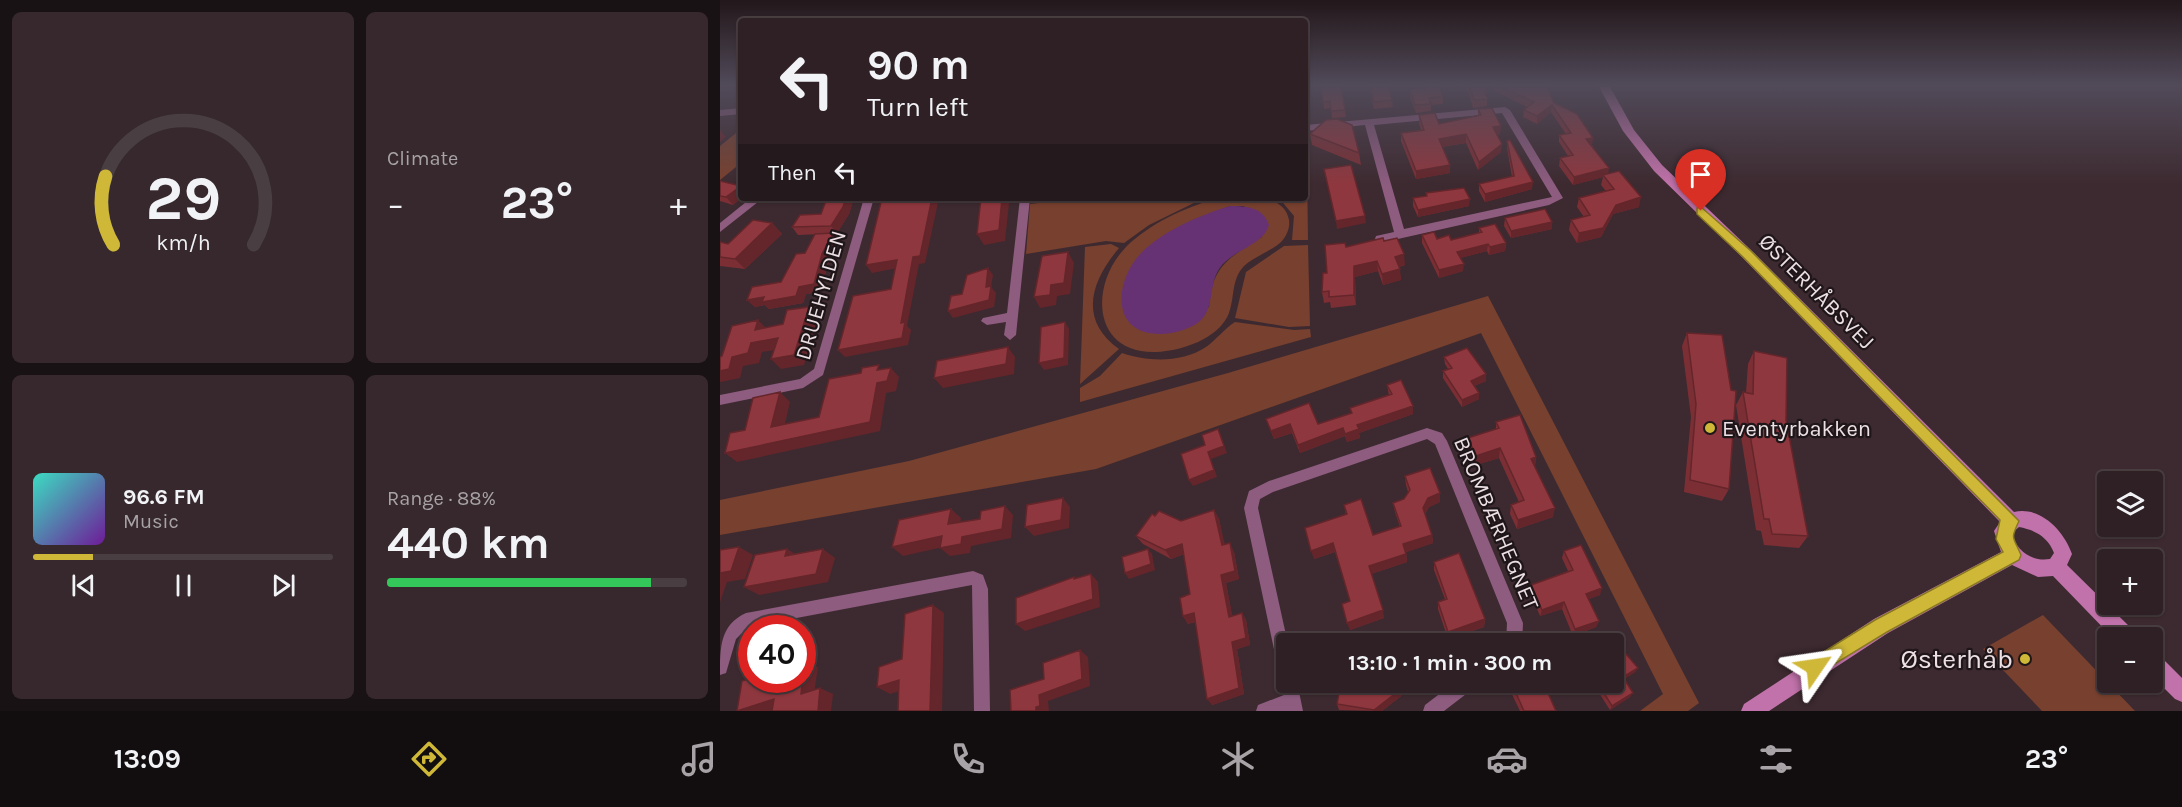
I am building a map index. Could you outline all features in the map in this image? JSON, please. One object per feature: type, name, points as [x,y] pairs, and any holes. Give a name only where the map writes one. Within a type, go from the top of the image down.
[{"type":"street","points":[[1308,128],[1419,118]]},
{"type":"street","points":[[1380,239],[1549,202],[1558,198],[1510,118]]},
{"type":"street","name":"ØSTERHÅBSVEJ","points":[[1622,118],[1629,131],[1658,168],[1747,254],[2011,521]]},
{"type":"street","points":[[1369,123],[1400,234]]},
{"type":"street","points":[[720,228],[754,201]]},
{"type":"street","name":"DRUEHYLDEN","points":[[720,400],[803,383],[815,377],[819,372],[868,201]]},
{"type":"street","points":[[1010,335],[1025,201]]},
{"type":"street","points":[[987,321],[1012,316]]},
{"type":"street","name":"BROMBÆRHEGNET","points":[[1278,633],[1251,508],[1254,495],[1269,487],[1427,433],[1437,437],[1440,441],[1515,623],[1515,633]]},
{"type":"street","points":[[2019,519],[2038,523],[2055,537],[2062,554],[2056,567],[2040,569],[2013,555],[2004,539],[2006,525],[2019,519]]},
{"type":"street","points":[[1751,711],[1881,626],[2013,555]]},
{"type":"street","points":[[2056,567],[2116,627]]},
{"type":"street","points":[[720,667],[731,632],[736,625],[746,620],[973,578],[978,580],[981,589],[982,711]]},
{"type":"street","points":[[2163,673],[2182,692]]},
{"type":"street","points":[[1431,711],[1454,693]]},
{"type":"street","points":[[1264,711],[1294,706]]},
{"type":"shaded area","points":[[738,131],[738,165],[720,180],[720,146]]},
{"type":"shaded area","points":[[1055,201],[1198,201],[1149,225],[1124,243],[1106,241],[1026,254],[1030,204]]},
{"type":"shaded area","points":[[1208,201],[1271,201],[1285,210],[1289,226],[1284,239],[1278,245],[1248,262],[1240,271],[1229,313],[1217,330],[1198,342],[1177,349],[1156,352],[1135,350],[1119,342],[1109,330],[1103,314],[1102,297],[1106,280],[1114,263],[1135,238],[1180,212]],"holes":[[[1230,206],[1244,206],[1262,237],[1232,257],[1218,272],[1209,308],[1164,236],[1193,220]]]},
{"type":"shaded area","points":[[1282,201],[1307,201],[1308,240],[1292,240],[1294,216]]},
{"type":"shaded area","points":[[1230,206],[1248,207],[1258,211],[1263,214],[1269,225],[1260,238],[1231,257],[1219,269],[1208,309],[1201,320],[1183,330],[1163,334],[1145,332],[1133,326],[1125,316],[1122,289],[1134,262],[1153,242],[1174,229],[1196,218]]},
{"type":"shaded area","points":[[1111,244],[1119,248],[1101,274],[1093,300],[1098,326],[1106,338],[1119,349],[1080,384],[1085,247]]},
{"type":"shaded area","points":[[1308,245],[1310,326],[1289,327],[1235,318],[1246,272],[1284,246]]},
{"type":"shaded area","points":[[1488,296],[1699,703],[1688,711],[1640,711],[1663,694],[1481,333],[1096,469],[720,535],[720,500],[909,461],[1228,373]]},
{"type":"shaded area","points":[[1235,322],[1294,330],[1310,329],[1311,337],[1080,402],[1080,388],[1100,376],[1122,353],[1154,359],[1186,356],[1206,347]]},
{"type":"shaded area","points":[[2043,615],[2097,671],[2097,693],[2118,693],[2135,711],[2042,711],[1983,649]]},
{"type":"building","points":[[1420,118],[1437,118],[1439,124],[1466,118],[1497,118],[1501,126],[1493,127],[1502,144],[1479,162],[1466,134],[1439,139],[1450,165],[1416,171],[1401,133],[1424,130]]},
{"type":"building","points":[[1561,118],[1580,118],[1593,138],[1586,139],[1609,168],[1574,177],[1560,158],[1573,155],[1559,135],[1571,133]]},
{"type":"building","points":[[1337,119],[1352,125],[1359,153],[1310,134],[1326,120]]},
{"type":"building","points":[[1510,140],[1533,182],[1485,194],[1479,184],[1514,176],[1507,141]]},
{"type":"building","points":[[1351,165],[1365,216],[1336,221],[1324,169]]},
{"type":"building","points":[[1619,171],[1641,197],[1616,205],[1603,228],[1579,233],[1571,220],[1590,215],[1579,198],[1614,189],[1603,175]]},
{"type":"building","points":[[720,181],[738,185],[738,188],[726,197],[720,196]]},
{"type":"building","points":[[1464,188],[1470,199],[1418,210],[1413,198],[1427,196],[1426,193]]},
{"type":"building","points":[[826,201],[845,201],[831,226],[792,227],[800,215],[821,214]]},
{"type":"building","points":[[881,201],[931,201],[920,256],[913,257],[901,323],[905,322],[902,338],[838,350],[853,296],[891,289],[897,260],[866,265]]},
{"type":"building","points":[[981,201],[1002,201],[999,230],[977,234]]},
{"type":"building","points":[[1545,209],[1552,222],[1511,231],[1505,218]]},
{"type":"building","points":[[753,220],[772,223],[735,259],[720,257],[720,242],[728,244]]},
{"type":"building","points":[[1495,224],[1506,243],[1490,247],[1488,244],[1457,252],[1464,264],[1439,270],[1422,235],[1434,232],[1437,239],[1449,235],[1451,240],[1482,232],[1479,228]]},
{"type":"building","points":[[833,233],[822,254],[814,284],[799,287],[796,296],[762,302],[764,297],[747,300],[752,287],[781,282],[796,254],[805,253],[815,234]]},
{"type":"building","points":[[1383,238],[1384,241],[1397,238],[1404,254],[1395,257],[1400,269],[1382,274],[1377,261],[1354,266],[1354,295],[1329,297],[1329,291],[1322,292],[1323,273],[1327,273],[1325,245],[1345,243],[1346,247]]},
{"type":"building","points":[[1068,252],[1064,283],[1051,285],[1050,295],[1034,297],[1042,256]]},
{"type":"building","points":[[988,268],[986,287],[991,286],[989,300],[948,311],[951,296],[962,294],[967,275]]},
{"type":"building","points":[[809,307],[794,355],[771,359],[778,338],[751,343],[748,353],[732,357],[729,369],[720,371],[720,357],[732,326],[758,320],[755,330],[783,324],[787,310]]},
{"type":"building","points":[[1065,322],[1064,358],[1039,363],[1041,327]]},
{"type":"building","points":[[1687,333],[1722,335],[1731,390],[1736,391],[1729,489],[1690,480],[1696,404]]},
{"type":"building","points":[[1008,347],[1006,364],[934,378],[937,361]]},
{"type":"building","points":[[1467,348],[1486,374],[1471,381],[1479,393],[1462,400],[1443,371],[1452,368],[1444,357]]},
{"type":"building","points":[[1754,351],[1787,358],[1786,420],[1808,536],[1772,534],[1769,519],[1764,519],[1743,392],[1753,394]]},
{"type":"building","points":[[879,365],[877,370],[891,368],[887,381],[877,383],[870,422],[725,453],[730,433],[745,430],[753,398],[780,392],[771,427],[819,417],[829,379],[861,373],[862,368]]},
{"type":"building","points":[[1401,380],[1413,406],[1357,425],[1359,429],[1345,434],[1343,428],[1298,445],[1290,424],[1271,431],[1266,419],[1309,403],[1318,424],[1352,413],[1350,408],[1392,394],[1387,385]]},
{"type":"building","points":[[1520,415],[1536,457],[1531,459],[1555,508],[1518,520],[1511,505],[1524,500],[1500,448],[1476,456],[1468,438],[1499,428],[1496,422]]},
{"type":"building","points":[[1218,429],[1224,446],[1208,452],[1214,470],[1189,480],[1181,454],[1205,445],[1202,435]]},
{"type":"building","points":[[1430,468],[1440,493],[1428,498],[1423,508],[1432,535],[1403,544],[1406,554],[1369,566],[1383,610],[1347,623],[1342,604],[1350,601],[1333,543],[1311,551],[1305,528],[1347,514],[1344,505],[1361,499],[1373,535],[1401,526],[1393,503],[1404,499],[1410,490],[1405,476]]},
{"type":"building","points":[[1063,498],[1061,520],[1025,527],[1027,505]]},
{"type":"building","points":[[1005,506],[1002,529],[962,537],[961,544],[940,548],[942,536],[892,547],[899,520],[951,509],[948,524],[980,519],[981,511]]},
{"type":"building","points":[[1214,510],[1222,545],[1230,543],[1235,571],[1221,575],[1229,617],[1242,613],[1246,638],[1232,642],[1239,688],[1207,699],[1194,613],[1183,616],[1180,598],[1190,594],[1182,544],[1165,550],[1136,536],[1152,514],[1155,516],[1159,511],[1181,521]]},
{"type":"building","points":[[1581,545],[1602,588],[1586,594],[1599,621],[1575,629],[1564,602],[1542,610],[1531,585],[1573,570],[1564,551]]},
{"type":"building","points":[[739,547],[731,571],[720,573],[720,550]]},
{"type":"building","points":[[787,549],[785,556],[823,549],[816,574],[744,587],[755,555]]},
{"type":"building","points":[[1148,549],[1151,564],[1125,573],[1122,557]]},
{"type":"building","points":[[1459,553],[1485,619],[1448,632],[1438,602],[1447,599],[1434,562]]},
{"type":"building","points":[[1091,574],[1093,599],[1016,624],[1016,598],[1074,577],[1074,579]]},
{"type":"building","points":[[933,605],[930,711],[898,711],[899,680],[877,687],[879,667],[902,659],[905,614]]},
{"type":"building","points":[[1080,650],[1082,679],[1039,695],[1040,706],[1036,707],[1036,711],[1011,711],[1010,690],[1044,679],[1043,663]]},
{"type":"building","points":[[1624,652],[1638,668],[1624,676]]},
{"type":"building","points":[[1624,679],[1633,693],[1612,706],[1604,693],[1624,693]]},
{"type":"building","points":[[820,688],[818,711],[772,711],[774,699],[737,711],[740,693],[801,694],[816,693],[816,689]]},
{"type":"building","points":[[1339,693],[1396,693],[1374,710],[1337,704]]},
{"type":"building","points":[[1516,693],[1548,693],[1556,711],[1524,711]]},
{"type":"place","name":"Eventyrbakken","points":[[1710,428]]},
{"type":"place","name":"Østerhåb","points":[[2025,659]]},
{"type":"route","points":[[1701,211],[1747,254],[2011,521],[2003,531],[2007,547],[2013,555],[1881,626],[1815,667]]}]
